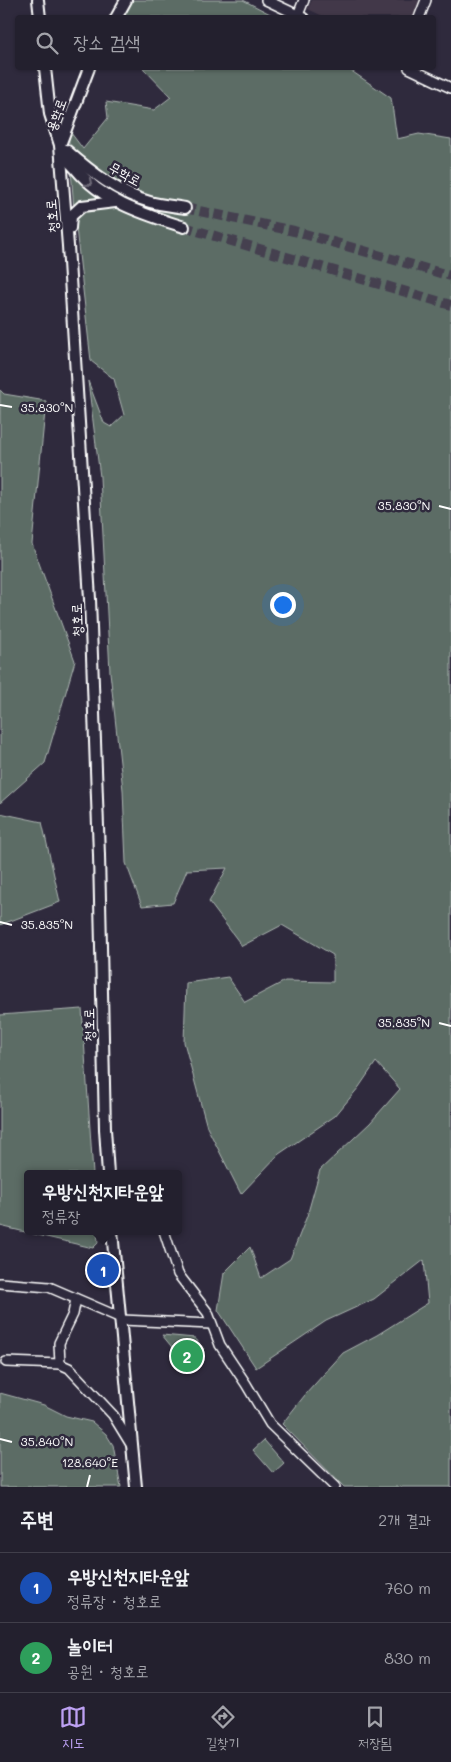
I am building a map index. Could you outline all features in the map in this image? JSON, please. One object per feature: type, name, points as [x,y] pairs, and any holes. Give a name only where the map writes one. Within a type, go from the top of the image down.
[{"type":"main road","points":[[38,0],[40,15]]},
{"type":"main road","points":[[118,15],[126,0]]},
{"type":"main road","name":"청호로","points":[[45,70],[50,114],[60,145],[90,599],[108,1170]]},
{"type":"main road","name":"용학로","points":[[60,145],[88,70]]},
{"type":"main road","points":[[60,145],[64,156],[84,179],[108,198],[143,214],[184,228]]},
{"type":"main road","name":"무학로","points":[[60,145],[81,163],[121,190],[149,202],[185,208]]},
{"type":"main road","points":[[68,246],[71,216],[82,206],[117,202]]},
{"type":"main road","points":[[113,1235],[136,1485]]},
{"type":"street","points":[[266,0],[299,15]]},
{"type":"street","points":[[301,15],[304,0]]},
{"type":"street","points":[[419,15],[426,0]]},
{"type":"street","points":[[413,70],[451,88]]},
{"type":"street","points":[[165,1235],[178,1274],[208,1313],[220,1345],[270,1424],[335,1487]]},
{"type":"street","points":[[0,1283],[49,1287],[121,1319],[211,1324]]},
{"type":"street","points":[[60,1364],[59,1343],[73,1314],[76,1299]]},
{"type":"street","points":[[6,1362],[60,1364],[69,1368],[113,1415],[133,1448]]},
{"type":"shaded area","points":[[312,0],[421,0],[414,15],[321,15],[308,9]]},
{"type":"green space","points":[[133,0],[243,0],[272,15],[124,15]]},
{"type":"green space","points":[[145,70],[350,70],[391,98],[397,139],[419,134],[451,139],[451,1487],[344,1487],[282,1424],[343,1353],[377,1335],[428,1303],[424,1260],[374,1299],[326,1321],[256,1368],[218,1310],[224,1273],[250,1247],[261,1278],[290,1259],[307,1216],[320,1170],[370,1123],[400,1089],[376,1062],[359,1087],[335,1116],[279,1154],[241,1194],[207,1127],[184,1042],[186,983],[228,977],[245,1002],[285,981],[333,982],[333,955],[282,925],[242,946],[209,902],[227,868],[187,870],[173,903],[142,906],[126,863],[123,790],[110,672],[100,477],[88,381],[104,423],[111,427],[124,415],[114,379],[91,361],[74,210],[68,129],[83,149],[108,118],[106,102],[154,110],[171,97]]},
{"type":"green space","points":[[0,390],[4,394],[46,401],[32,544],[75,661],[45,763],[0,803]]},
{"type":"green space","points":[[0,813],[42,822],[60,902],[0,925]]},
{"type":"green space","points":[[82,1009],[93,1170],[24,1170],[24,1232],[0,1226],[0,1015]]},
{"type":"green space","points":[[38,1235],[97,1235],[98,1243],[93,1248]]},
{"type":"green space","points":[[162,1335],[195,1338],[204,1349],[185,1363]]},
{"type":"green space","points":[[0,1393],[44,1405],[66,1416],[92,1422],[106,1434],[113,1445],[121,1487],[0,1487]]},
{"type":"green space","points":[[264,1440],[284,1463],[273,1473],[253,1450]]},
{"type":"tunnel","points":[[185,208],[294,231],[451,276]]},
{"type":"tunnel","points":[[184,227],[451,305]]},
{"type":"place","name":"우방신천지타운앞","points":[[103,1270]]},
{"type":"place","name":"놀이터","points":[[187,1356]]}]
